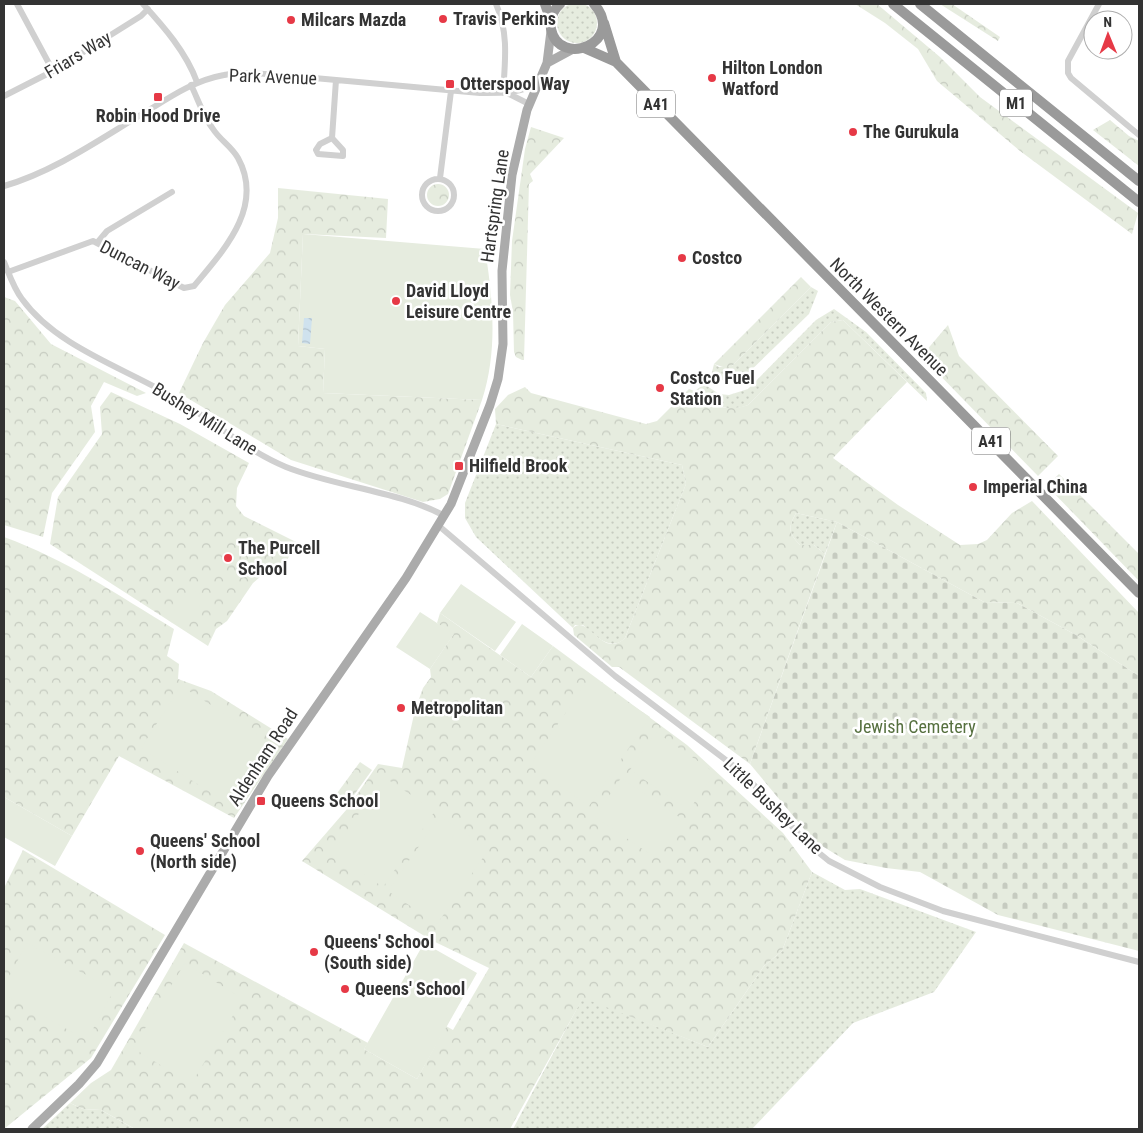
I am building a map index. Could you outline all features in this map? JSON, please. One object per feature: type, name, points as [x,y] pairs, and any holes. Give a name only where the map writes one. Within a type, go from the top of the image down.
[{"type":"highway","points":[[544,4],[551,24]]},
{"type":"highway","points":[[551,24],[552,14],[560,4]]},
{"type":"highway","name":"North Western Avenue","points":[[594,4],[603,18],[616,62]]},
{"type":"highway","name":"M1","points":[[893,4],[1139,202]]},
{"type":"highway","name":"M1","points":[[920,4],[1139,181]]},
{"type":"highway","points":[[578,49],[598,39],[601,33],[603,18]]},
{"type":"highway","name":"North Western Avenue","points":[[551,24],[560,43],[616,62],[1139,594]]},
{"type":"main road","points":[[602,4],[603,18]]},
{"type":"main road","name":"Hartspring Lane","points":[[440,526],[490,406],[498,380],[503,344],[502,271],[512,175],[529,104],[547,63],[551,24]]},
{"type":"main road","points":[[547,63],[578,49]]},
{"type":"main road","name":"Aldenham Road","points":[[32,1129],[79,1084],[97,1062],[268,776],[440,526]]},
{"type":"street","points":[[17,4],[54,71]]},
{"type":"street","points":[[496,4],[503,19],[506,41],[506,93]]},
{"type":"street","points":[[1099,4],[1068,61],[1068,72],[1071,78],[1139,135]]},
{"type":"street","points":[[146,6],[165,27],[184,56],[194,83]]},
{"type":"street","name":"Friars Way","points":[[4,96],[54,71],[126,26],[146,6]]},
{"type":"street","name":"Park Avenue","points":[[4,186],[17,182],[69,157],[194,83],[224,75],[248,73],[451,91],[506,93],[529,104]]},
{"type":"street","points":[[332,138],[336,80]]},
{"type":"street","name":"Park Avenue","points":[[506,93],[529,88],[538,82]]},
{"type":"street","name":"Duncan Way","points":[[8,272],[88,241],[97,243],[188,288],[194,286],[237,229],[246,193],[242,168],[226,142],[213,131],[194,83]]},
{"type":"street","points":[[440,178],[451,91]]},
{"type":"street","points":[[440,178],[452,186],[455,196],[450,206],[446,209],[430,209],[423,201],[423,190],[429,181],[440,178]]},
{"type":"street","points":[[97,243],[108,231],[172,192]]},
{"type":"street","name":"Bushey Mill Lane","points":[[4,262],[21,298],[36,315],[66,339],[182,402],[268,458],[305,473],[424,507],[445,516]]},
{"type":"street","name":"Little Bushey Lane","points":[[440,526],[615,676],[742,773],[808,844],[829,861],[880,887],[943,911],[1139,962]]},
{"type":"green space","points":[[581,3],[588,6],[594,12],[597,23],[596,31],[588,40],[581,43],[573,43],[566,40],[558,31],[557,19],[560,12],[569,4]]},
{"type":"green space","points":[[855,4],[877,4],[940,57],[980,97],[1138,213],[1132,234],[1020,151],[937,81],[918,49],[885,23]]},
{"type":"green space","points":[[940,4],[952,4],[1000,37],[998,41]]},
{"type":"green space","points":[[1110,120],[1129,136],[1139,141],[1139,166],[1093,130]]},
{"type":"green space","points":[[531,127],[564,138],[530,174],[533,181],[529,184],[524,360],[522,360],[516,357],[514,352],[513,312],[510,295],[512,241],[525,149]]},
{"type":"green space","points":[[438,184],[446,187],[449,195],[446,203],[438,206],[430,203],[427,195],[430,187]]},
{"type":"green space","points":[[278,188],[388,199],[386,238],[303,234],[298,346],[325,349],[323,393],[482,400],[448,494],[440,499],[423,502],[291,460],[179,393],[203,343],[225,305],[270,253],[278,218]]},
{"type":"green space","name":"David Lloyd Leisure Centre","points":[[303,234],[485,249],[492,306],[492,344],[487,381],[482,400],[323,393],[325,349],[298,346]]},
{"type":"green space","points":[[801,277],[811,287],[732,366],[726,368],[714,364]]},
{"type":"green space","points":[[811,287],[818,291],[809,314],[743,378],[725,381],[711,376],[714,364],[719,367],[732,366]]},
{"type":"green space","points":[[4,297],[15,301],[51,344],[146,393],[137,396],[104,382],[91,406],[95,432],[52,493],[43,537],[4,525]]},
{"type":"green space","points":[[834,309],[866,332],[926,393],[927,401],[843,320],[831,322],[748,405],[726,408],[713,404],[695,391],[704,384],[719,394],[729,395],[748,389],[816,320]]},
{"type":"green space","points":[[843,320],[907,382],[833,458],[898,505],[960,545],[978,544],[987,540],[1012,513],[1032,501],[1139,613],[1139,676],[1076,635],[1017,603],[984,602],[837,522],[796,513],[790,530],[793,537],[800,545],[814,545],[825,554],[750,764],[619,667],[612,667],[574,635],[573,628],[579,625],[584,626],[602,641],[609,644],[617,643],[625,638],[686,484],[682,465],[496,424],[495,409],[508,395],[525,387],[531,393],[646,424],[657,421],[689,389],[715,406],[726,408],[743,407],[748,405],[831,322]]},
{"type":"green space","points":[[948,325],[959,356],[1058,456],[1038,476],[927,362],[925,352]]},
{"type":"green space","points":[[111,392],[180,424],[249,463],[237,488],[236,506],[244,516],[296,542],[280,575],[261,576],[253,583],[227,621],[216,629],[208,646],[50,544],[58,497],[102,434],[100,407]]},
{"type":"green space","points":[[496,424],[682,465],[686,484],[625,638],[619,642],[614,644],[603,641],[583,625],[575,625],[573,628],[476,537],[465,518],[465,503]]},
{"type":"green space","points":[[1059,474],[1139,554],[1139,581],[1047,486]]},
{"type":"green space","points":[[796,513],[837,522],[825,554],[814,545],[800,545],[793,537],[790,530]]},
{"type":"green space","name":"Jewish Cemetery","points":[[837,522],[984,602],[1017,603],[1076,635],[1139,676],[1139,951],[998,915],[920,872],[845,860],[814,841],[750,764]]},
{"type":"green space","points":[[4,537],[70,567],[174,629],[167,656],[179,664],[178,679],[211,691],[288,739],[234,818],[119,756],[72,836],[4,797]]},
{"type":"green space","points":[[461,584],[516,622],[495,651],[440,613]]},
{"type":"green space","points":[[190,587],[205,598],[184,629],[169,618]]},
{"type":"green space","points":[[420,612],[454,634],[430,669],[396,647]]},
{"type":"green space","points":[[440,613],[531,677],[553,646],[687,745],[783,833],[812,872],[782,951],[764,966],[708,1047],[583,998],[510,1129],[135,1129],[101,1110],[83,1109],[70,1103],[91,1083],[111,1070],[184,943],[368,1043],[364,1049],[417,1079],[446,1026],[453,1030],[489,968],[431,940],[302,861],[347,809],[378,764],[402,768],[415,710],[423,688],[431,677],[430,669],[453,635],[437,623]]},
{"type":"green space","points":[[522,624],[553,646],[531,677],[500,655]]},
{"type":"green space","points":[[590,677],[650,717],[589,806],[530,765]]},
{"type":"green space","points":[[181,686],[272,744],[232,806],[141,748]]},
{"type":"green space","points":[[656,732],[715,773],[689,810],[630,770]]},
{"type":"green space","points":[[360,762],[372,770],[344,809],[332,800]]},
{"type":"green space","points":[[384,777],[435,811],[383,887],[332,853]]},
{"type":"green space","points":[[621,778],[682,819],[656,858],[595,817]]},
{"type":"green space","points":[[4,797],[72,836],[55,866],[4,837]]},
{"type":"green space","points":[[440,816],[489,849],[437,924],[388,891]]},
{"type":"green space","points":[[23,850],[165,935],[91,1058],[4,1129],[4,888]]},
{"type":"green space","points":[[812,872],[845,890],[860,889],[976,932],[934,992],[853,1023],[752,1129],[513,1129],[583,997],[708,1047],[764,966],[782,951]]},
{"type":"green space","points":[[27,943],[114,990],[87,1040],[4,995],[4,986]]},
{"type":"green space","points":[[424,943],[477,973],[417,1079],[364,1049]]},
{"type":"green space","points":[[185,963],[243,999],[191,1084],[133,1048]]},
{"type":"green space","points":[[70,1103],[83,1109],[101,1110],[133,1128],[42,1129]]},
{"type":"water","points":[[304,318],[312,318],[310,344],[302,343]]},
{"type":"place","name":"Travis Perkins","points":[[443,19]]},
{"type":"place","name":"Milcars Mazda","points":[[291,20]]},
{"type":"place","name":"Hilton London Watford","points":[[712,78]]},
{"type":"place","name":"Otterspool Way","points":[[450,84]]},
{"type":"place","name":"Robin Hood Drive","points":[[158,97]]},
{"type":"place","name":"The Gurukula","points":[[853,132]]},
{"type":"place","name":"Costco","points":[[682,258]]},
{"type":"place","name":"David Lloyd Leisure Centre","points":[[396,301]]},
{"type":"place","name":"Costco Fuel Station","points":[[660,388]]},
{"type":"place","name":"Hilfield Brook","points":[[459,466]]},
{"type":"place","name":"Imperial China","points":[[973,487]]},
{"type":"place","name":"The Purcell School","points":[[228,558]]},
{"type":"place","name":"Metropolitan","points":[[401,708]]},
{"type":"place","name":"Queens School","points":[[261,801]]},
{"type":"place","name":"Queens' School (North side)","points":[[140,851]]},
{"type":"place","name":"Queens' School (South side)","points":[[314,952]]},
{"type":"place","name":"Queens' School","points":[[345,989]]}]
